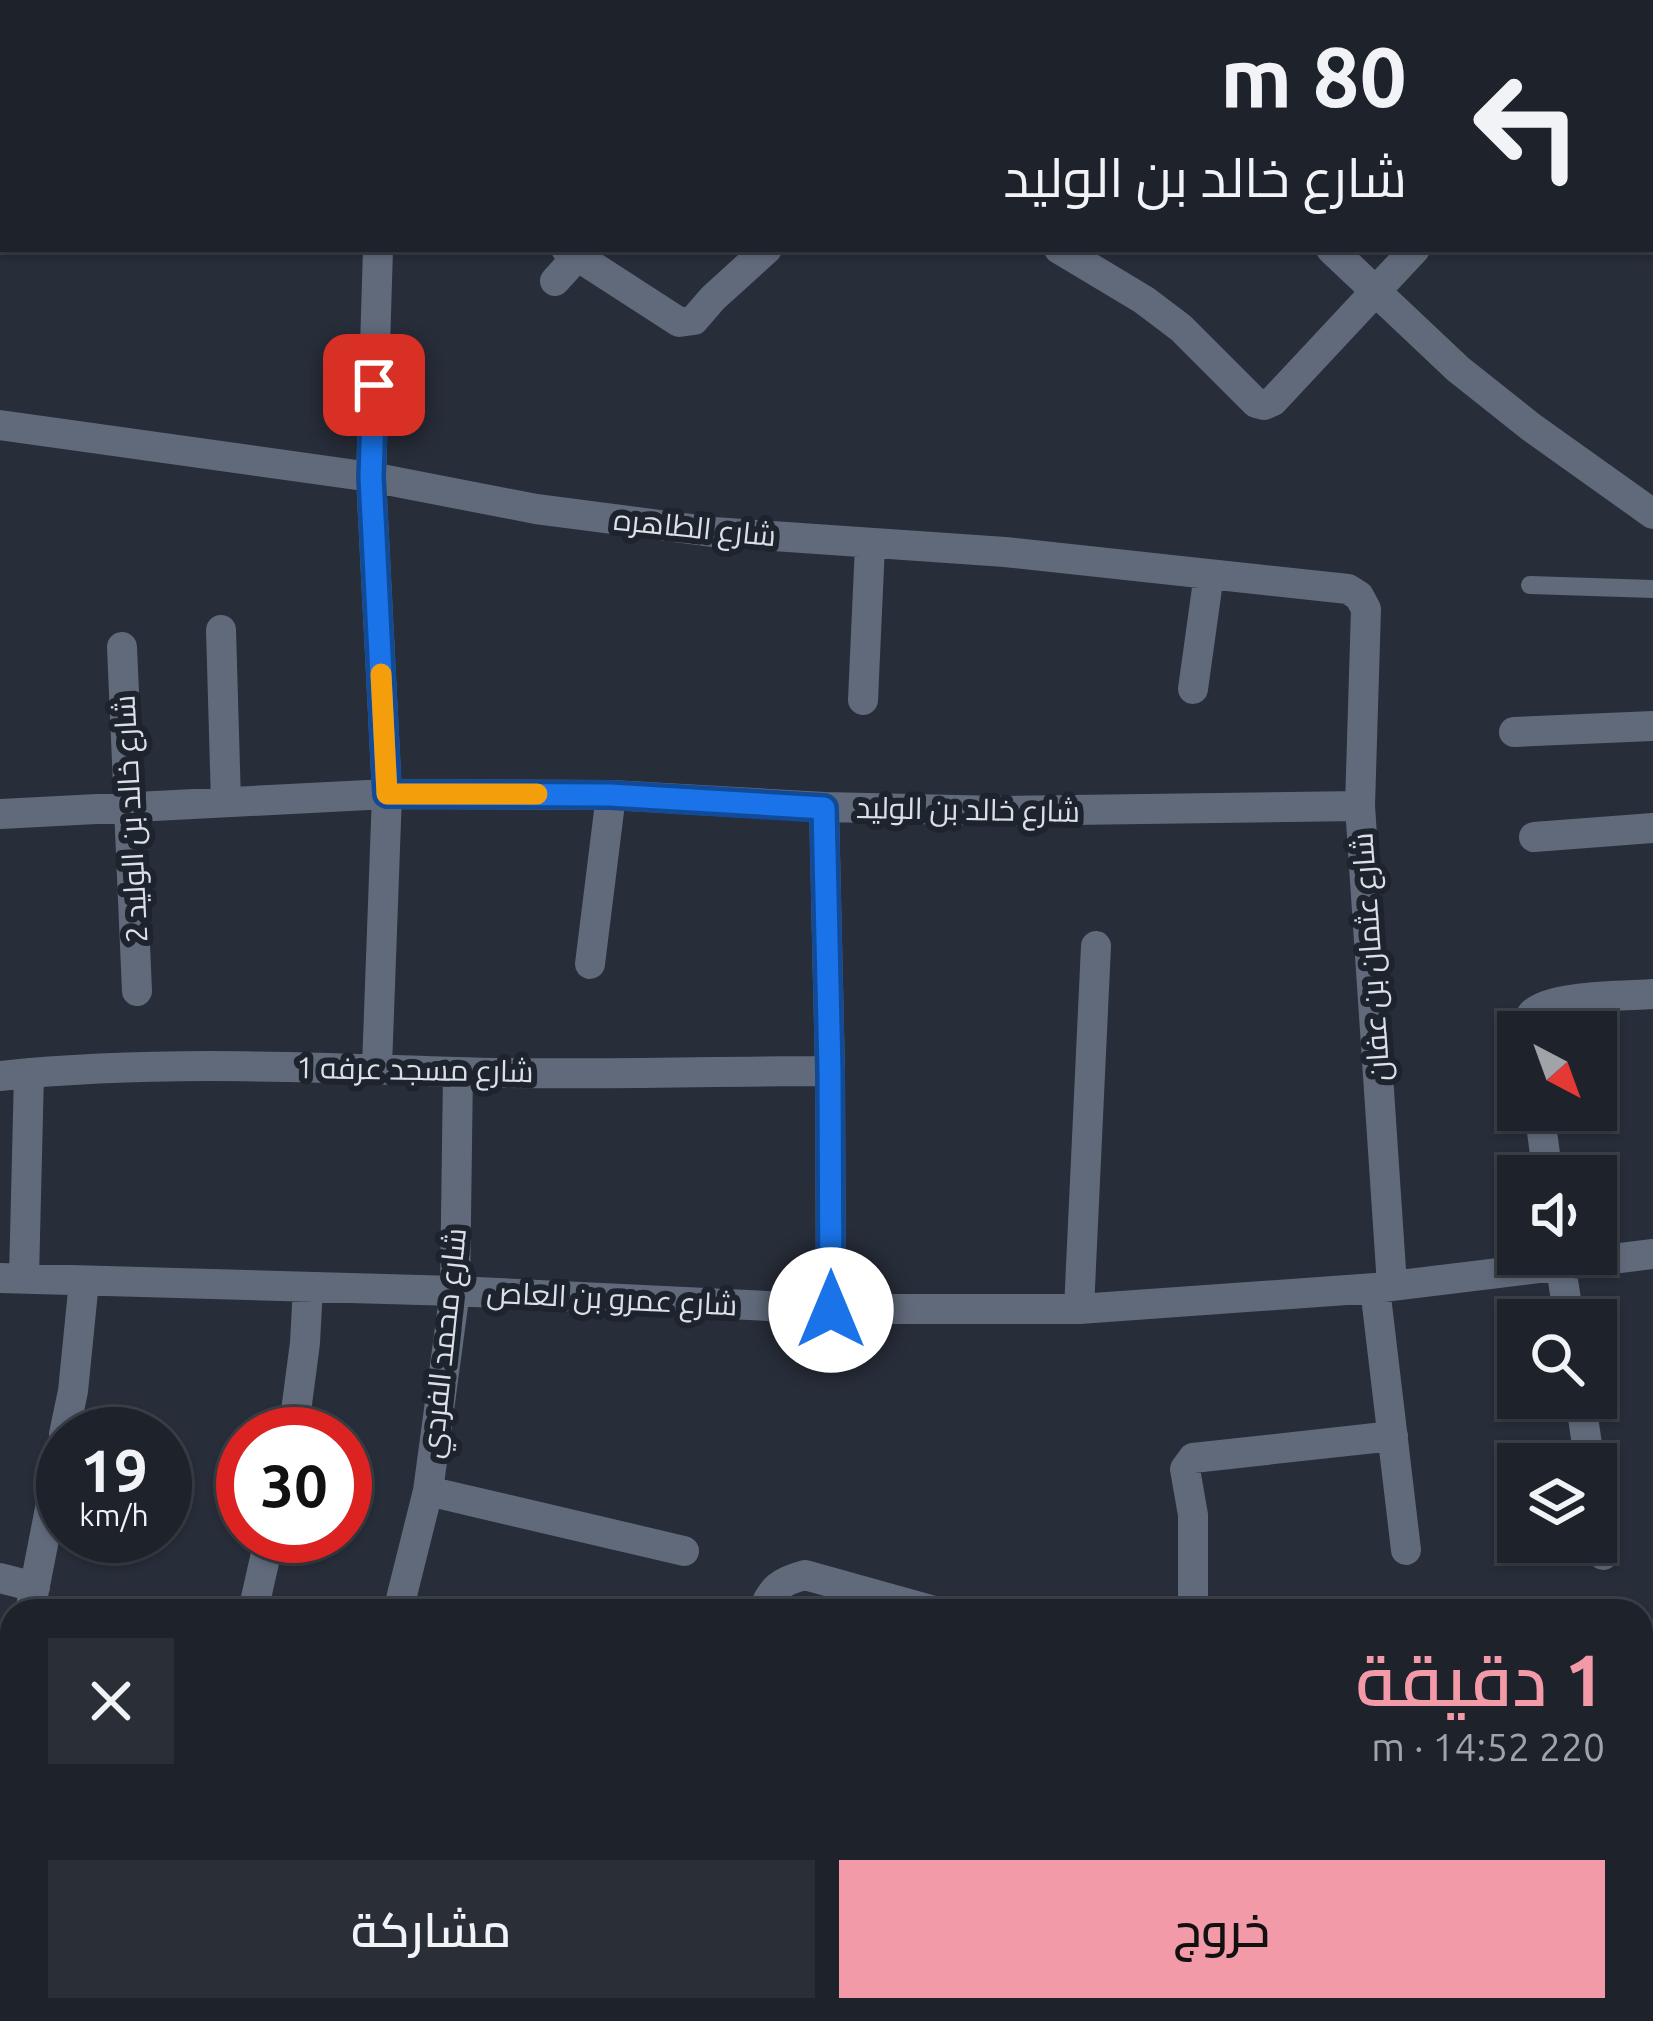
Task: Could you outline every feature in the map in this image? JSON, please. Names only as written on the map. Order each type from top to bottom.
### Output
[{"type":"street","points":[[377,1067],[387,794],[371,477],[378,252]]},
{"type":"street","points":[[571,259],[686,323],[764,252]]},
{"type":"street","points":[[1064,252],[1162,314],[1256,403],[1264,405],[1274,401],[1411,252]]},
{"type":"street","points":[[1333,252],[1458,369],[1531,428],[1653,514]]},
{"type":"street","name":"شارع الطاهره","points":[[0,425],[371,477],[536,509],[714,532],[1006,552],[1348,589],[1366,609],[1366,628]]},
{"type":"street","points":[[863,700],[870,544]]},
{"type":"street","points":[[1193,689],[1209,574]]},
{"type":"street","name":"شارع عثمان بن عفان","points":[[1366,628],[1360,806],[1383,1287],[1406,1550]]},
{"type":"street","points":[[221,630],[226,802]]},
{"type":"street","name":"شارع خالد بن الوليد 2","points":[[122,647],[137,991]]},
{"type":"street","points":[[1514,732],[1653,726]]},
{"type":"street","name":"شارع خالد بن الوليد","points":[[0,814],[387,794],[610,795],[824,808],[1001,811],[1360,806]]},
{"type":"street","points":[[590,964],[610,795]]},
{"type":"street","points":[[824,808],[831,1310]]},
{"type":"street","points":[[1534,837],[1653,828]]},
{"type":"street","points":[[1079,1309],[1096,946]]},
{"type":"street","points":[[1543,1011],[1551,1003],[1653,994]]},
{"type":"street","name":"شارع مسجد عرفه 1","points":[[15,1074],[146,1067],[830,1071]]},
{"type":"street","name":"شارع محمد الفردي","points":[[401,1599],[428,1491],[455,1291],[458,1072]]},
{"type":"street","points":[[12,1278],[15,1074]]},
{"type":"street","name":"شارع عمرو بن العاص","points":[[1617,1256],[1653,1254]]},
{"type":"street","name":"شارع عمرو بن العاص","points":[[12,1278],[455,1291],[831,1310],[1079,1309],[1383,1287],[1497,1270]]},
{"type":"street","points":[[70,1407],[84,1281]]},
{"type":"street","points":[[297,1407],[308,1287]]},
{"type":"street","points":[[1193,1599],[1188,1462],[1393,1436]]},
{"type":"street","points":[[428,1491],[684,1551]]},
{"type":"street","points":[[35,1599],[41,1563]]},
{"type":"street","points":[[256,1599],[264,1563]]},
{"type":"street","points":[[768,1599],[785,1580],[805,1575],[891,1599]]},
{"type":"street","points":[[0,1578],[27,1599]]},
{"type":"lane","points":[[1530,585],[1653,589]]},
{"type":"slow traffic","points":[[381,674],[387,794],[537,794]]},
{"type":"route","points":[[374,385],[371,477],[387,794],[610,795],[824,808],[831,1310]]}]
